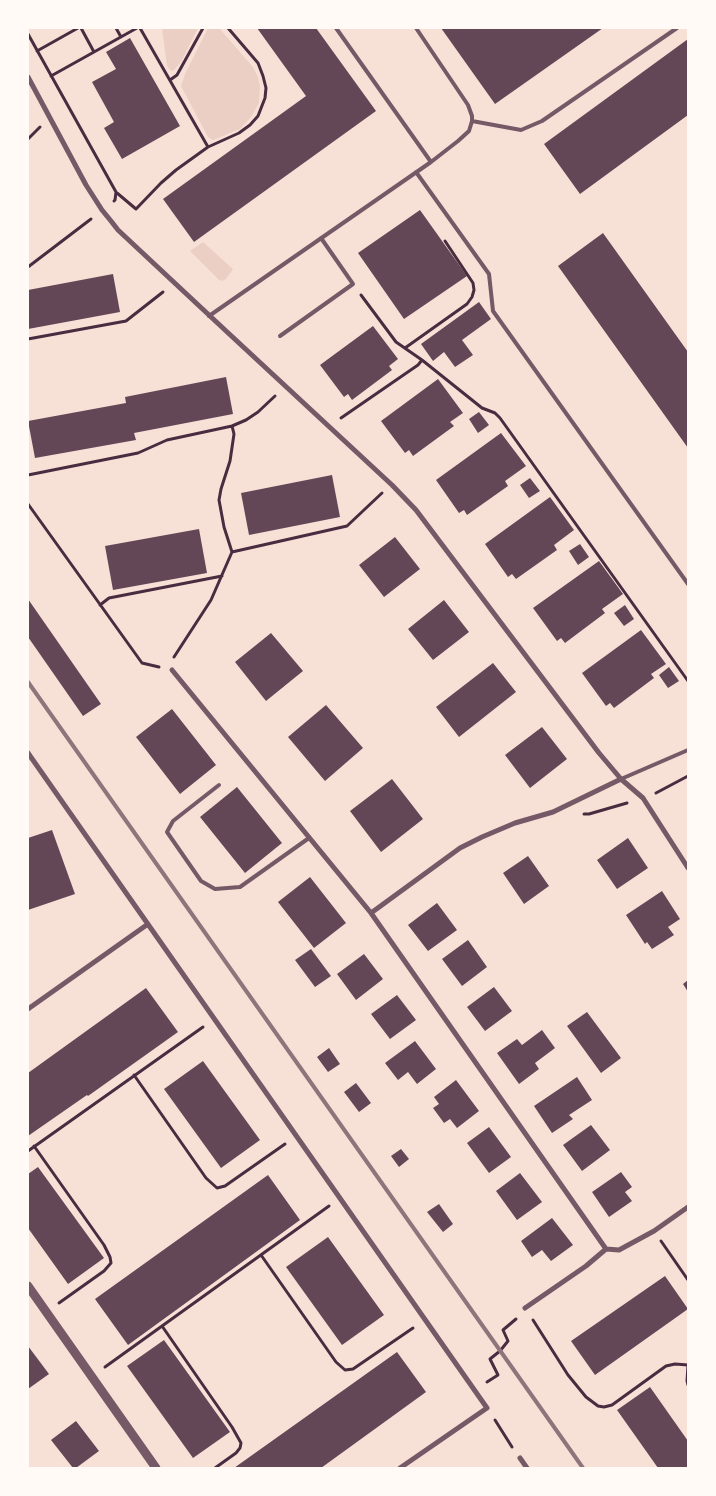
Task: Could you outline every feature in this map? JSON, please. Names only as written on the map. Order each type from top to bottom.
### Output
[{"type":"street","points":[[28,77],[86,185],[118,230],[284,386],[330,426],[416,510],[599,753],[621,779],[643,798],[688,868]]},
{"type":"street","points":[[172,670],[371,913],[606,1249]]},
{"type":"street","points":[[28,753],[487,1408],[400,1468]]},
{"type":"street","points":[[371,913],[460,848],[515,823],[553,812],[621,779]]},
{"type":"street","points":[[28,1010],[148,924]]},
{"type":"street","points":[[526,1308],[586,1266],[606,1249],[620,1250],[654,1231],[688,1207]]},
{"type":"street","points":[[28,1286],[156,1468]]},
{"type":"street","points":[[520,1458],[527,1468]]},
{"type":"lane","points":[[336,28],[431,162]]},
{"type":"lane","points":[[210,316],[431,162],[469,130],[472,116],[468,105],[416,28]]},
{"type":"lane","points":[[472,121],[521,130],[542,121],[677,28]]},
{"type":"lane","points":[[416,172],[490,274],[493,311],[688,584]]},
{"type":"lane","points":[[280,336],[352,284],[321,238]]},
{"type":"lane","points":[[621,779],[688,750]]},
{"type":"lane","points":[[219,785],[173,821],[168,832],[201,881],[214,889],[240,887],[309,838]]},
{"type":"path","points":[[37,51],[80,28],[94,52]]},
{"type":"path","points":[[116,28],[121,36]]},
{"type":"path","points":[[51,76],[121,36],[139,28],[208,147]]},
{"type":"path","points":[[170,80],[178,75],[204,28]]},
{"type":"path","points":[[116,192],[136,209],[176,170],[208,147],[250,125],[258,116],[265,98],[266,88],[263,76],[258,63],[228,28]]},
{"type":"path","points":[[405,348],[467,304],[472,297],[473,283],[442,236]]},
{"type":"path","points":[[28,339],[126,321],[175,283]]},
{"type":"path","points":[[352,284],[396,342],[422,360],[482,408],[500,418],[688,681]]},
{"type":"path","points":[[330,426],[418,365],[422,360]]},
{"type":"path","points":[[28,475],[138,453],[168,440],[232,426],[258,412],[284,386]]},
{"type":"path","points":[[28,504],[142,663],[172,670],[175,656],[211,600],[232,552],[220,511],[219,500],[230,461],[234,434],[232,426]]},
{"type":"path","points":[[232,552],[347,526],[392,485]]},
{"type":"path","points":[[100,605],[109,598],[222,576]]},
{"type":"path","points":[[28,1151],[214,1019]]},
{"type":"path","points":[[134,1075],[206,1178],[217,1188],[225,1186],[296,1136]]},
{"type":"path","points":[[34,1146],[104,1245],[111,1263],[104,1272],[46,1312]]},
{"type":"path","points":[[92,1377],[340,1198]]},
{"type":"path","points":[[654,1231],[688,1280]]},
{"type":"path","points":[[261,1255],[336,1362],[345,1370],[353,1369],[425,1320]]},
{"type":"path","points":[[520,1458],[487,1408],[487,1381],[498,1375],[490,1358],[500,1351],[508,1341],[503,1330],[513,1323],[526,1308],[568,1375],[586,1397],[598,1406],[612,1405],[666,1366],[675,1364],[688,1365],[688,1385]]},
{"type":"path","points":[[162,1326],[241,1443],[236,1453],[215,1468]]},
{"type":"shaded area","points":[[162,28],[198,28],[181,62],[171,71],[167,66]]},
{"type":"shaded area","points":[[208,28],[219,28],[253,67],[260,86],[259,103],[251,117],[240,129],[213,140],[208,137],[181,86]]},
{"type":"shaded area","points":[[203,242],[233,269],[226,279],[219,280],[190,251]]},
{"type":"building","points":[[257,28],[316,28],[376,111],[194,242],[163,199],[306,96]]},
{"type":"building","points":[[441,28],[603,28],[495,104]]},
{"type":"building","points":[[130,38],[180,126],[122,159],[104,128],[114,122],[92,82],[116,69],[106,52]]},
{"type":"building","points":[[688,39],[688,115],[580,194],[544,144]]},
{"type":"building","points":[[420,210],[467,276],[404,319],[358,253]]},
{"type":"building","points":[[603,233],[688,352],[688,448],[558,266]]},
{"type":"building","points":[[113,274],[120,312],[28,329],[28,290]]},
{"type":"building","points":[[479,302],[491,319],[462,340],[473,355],[455,367],[444,352],[433,361],[421,344]]},
{"type":"building","points":[[373,326],[398,359],[389,366],[392,370],[352,400],[348,394],[344,397],[320,365]]},
{"type":"building","points":[[226,377],[233,414],[134,433],[136,440],[35,458],[28,421],[126,403],[125,397]]},
{"type":"building","points":[[438,379],[463,413],[450,422],[454,426],[413,456],[409,450],[405,453],[381,421]]},
{"type":"building","points":[[479,412],[489,425],[478,433],[469,419]]},
{"type":"building","points":[[501,433],[526,466],[505,481],[508,486],[467,515],[464,510],[459,513],[436,480]]},
{"type":"building","points":[[332,475],[340,517],[249,535],[241,493]]},
{"type":"building","points":[[530,478],[540,491],[529,498],[520,485]]},
{"type":"building","points":[[550,497],[574,530],[554,545],[557,550],[516,579],[512,574],[508,577],[485,544]]},
{"type":"building","points":[[199,529],[207,573],[113,590],[105,546]]},
{"type":"building","points":[[395,537],[420,569],[384,597],[359,565]]},
{"type":"building","points":[[580,544],[589,557],[578,565],[569,551]]},
{"type":"building","points":[[599,561],[623,594],[602,609],[605,613],[565,643],[561,638],[557,641],[533,608]]},
{"type":"building","points":[[28,599],[101,704],[83,716],[28,637]]},
{"type":"building","points":[[444,600],[469,632],[433,660],[408,629]]},
{"type":"building","points":[[625,605],[634,619],[624,626],[614,613]]},
{"type":"building","points":[[641,630],[666,664],[651,674],[654,678],[614,708],[610,703],[606,706],[582,673]]},
{"type":"building","points":[[271,633],[303,671],[266,701],[235,662]]},
{"type":"building","points":[[493,663],[516,692],[459,737],[436,707]]},
{"type":"building","points":[[669,667],[679,681],[668,688],[659,675]]},
{"type":"building","points":[[326,705],[363,748],[325,781],[288,737]]},
{"type":"building","points":[[172,709],[216,765],[180,794],[136,737]]},
{"type":"building","points":[[542,727],[567,759],[530,788],[505,755]]},
{"type":"building","points":[[392,779],[423,819],[381,852],[350,811]]},
{"type":"building","points":[[237,787],[282,843],[245,873],[200,817]]},
{"type":"building","points":[[52,830],[75,894],[28,910],[28,838]]},
{"type":"building","points":[[628,838],[648,868],[617,889],[597,860]]},
{"type":"building","points":[[528,856],[549,886],[524,904],[503,873]]},
{"type":"building","points":[[310,877],[346,923],[314,948],[278,902]]},
{"type":"building","points":[[662,891],[680,919],[668,927],[674,935],[652,949],[647,942],[645,944],[626,915]]},
{"type":"building","points":[[437,903],[457,930],[428,951],[408,925]]},
{"type":"building","points":[[468,940],[487,967],[462,986],[442,959]]},
{"type":"building","points":[[311,949],[331,976],[315,987],[295,960]]},
{"type":"building","points":[[364,954],[383,979],[356,1000],[337,974]]},
{"type":"building","points":[[688,980],[688,992],[683,984]]},
{"type":"building","points":[[494,987],[512,1011],[485,1031],[467,1007]]},
{"type":"building","points":[[146,988],[178,1032],[28,1136],[28,1073]]},
{"type":"building","points":[[397,995],[416,1020],[390,1039],[371,1014]]},
{"type":"building","points":[[587,1012],[621,1058],[601,1073],[567,1026]]},
{"type":"building","points":[[542,1030],[555,1048],[535,1063],[539,1069],[519,1084],[497,1053],[517,1039],[522,1045]]},
{"type":"building","points":[[415,1041],[436,1069],[417,1084],[408,1072],[398,1080],[385,1063]]},
{"type":"building","points":[[329,1048],[340,1064],[328,1072],[317,1057]]},
{"type":"building","points":[[203,1061],[260,1140],[221,1168],[164,1089]]},
{"type":"building","points":[[577,1077],[592,1100],[569,1115],[573,1119],[552,1133],[534,1106]]},
{"type":"building","points":[[456,1080],[479,1111],[457,1128],[450,1119],[444,1123],[433,1108],[439,1104],[434,1097]]},
{"type":"building","points":[[356,1083],[371,1103],[359,1112],[344,1092]]},
{"type":"building","points":[[591,1125],[610,1150],[582,1171],[563,1145]]},
{"type":"building","points":[[489,1127],[511,1157],[489,1173],[467,1143]]},
{"type":"building","points":[[401,1149],[409,1159],[399,1167],[391,1156]]},
{"type":"building","points":[[38,1167],[104,1258],[68,1284],[28,1228],[28,1174]]},
{"type":"building","points":[[621,1172],[632,1187],[625,1192],[632,1201],[609,1217],[592,1192]]},
{"type":"building","points":[[520,1173],[542,1202],[517,1220],[496,1191]]},
{"type":"building","points":[[268,1175],[300,1220],[128,1345],[95,1299]]},
{"type":"building","points":[[439,1204],[453,1224],[443,1232],[427,1212]]},
{"type":"building","points":[[552,1218],[573,1245],[551,1261],[542,1250],[532,1257],[521,1241]]},
{"type":"building","points":[[328,1237],[384,1315],[342,1345],[286,1267]]},
{"type":"building","points":[[665,1276],[688,1309],[595,1375],[571,1341]]},
{"type":"building","points":[[164,1340],[230,1432],[193,1458],[127,1366]]},
{"type":"building","points":[[28,1346],[49,1374],[28,1389]]},
{"type":"building","points":[[397,1352],[426,1392],[321,1468],[234,1468]]},
{"type":"building","points":[[650,1387],[688,1441],[688,1468],[658,1468],[617,1410]]},
{"type":"building","points":[[76,1421],[99,1451],[76,1468],[73,1468],[51,1440]]},
{"type":"railway","points":[[28,682],[583,1468]]}]
